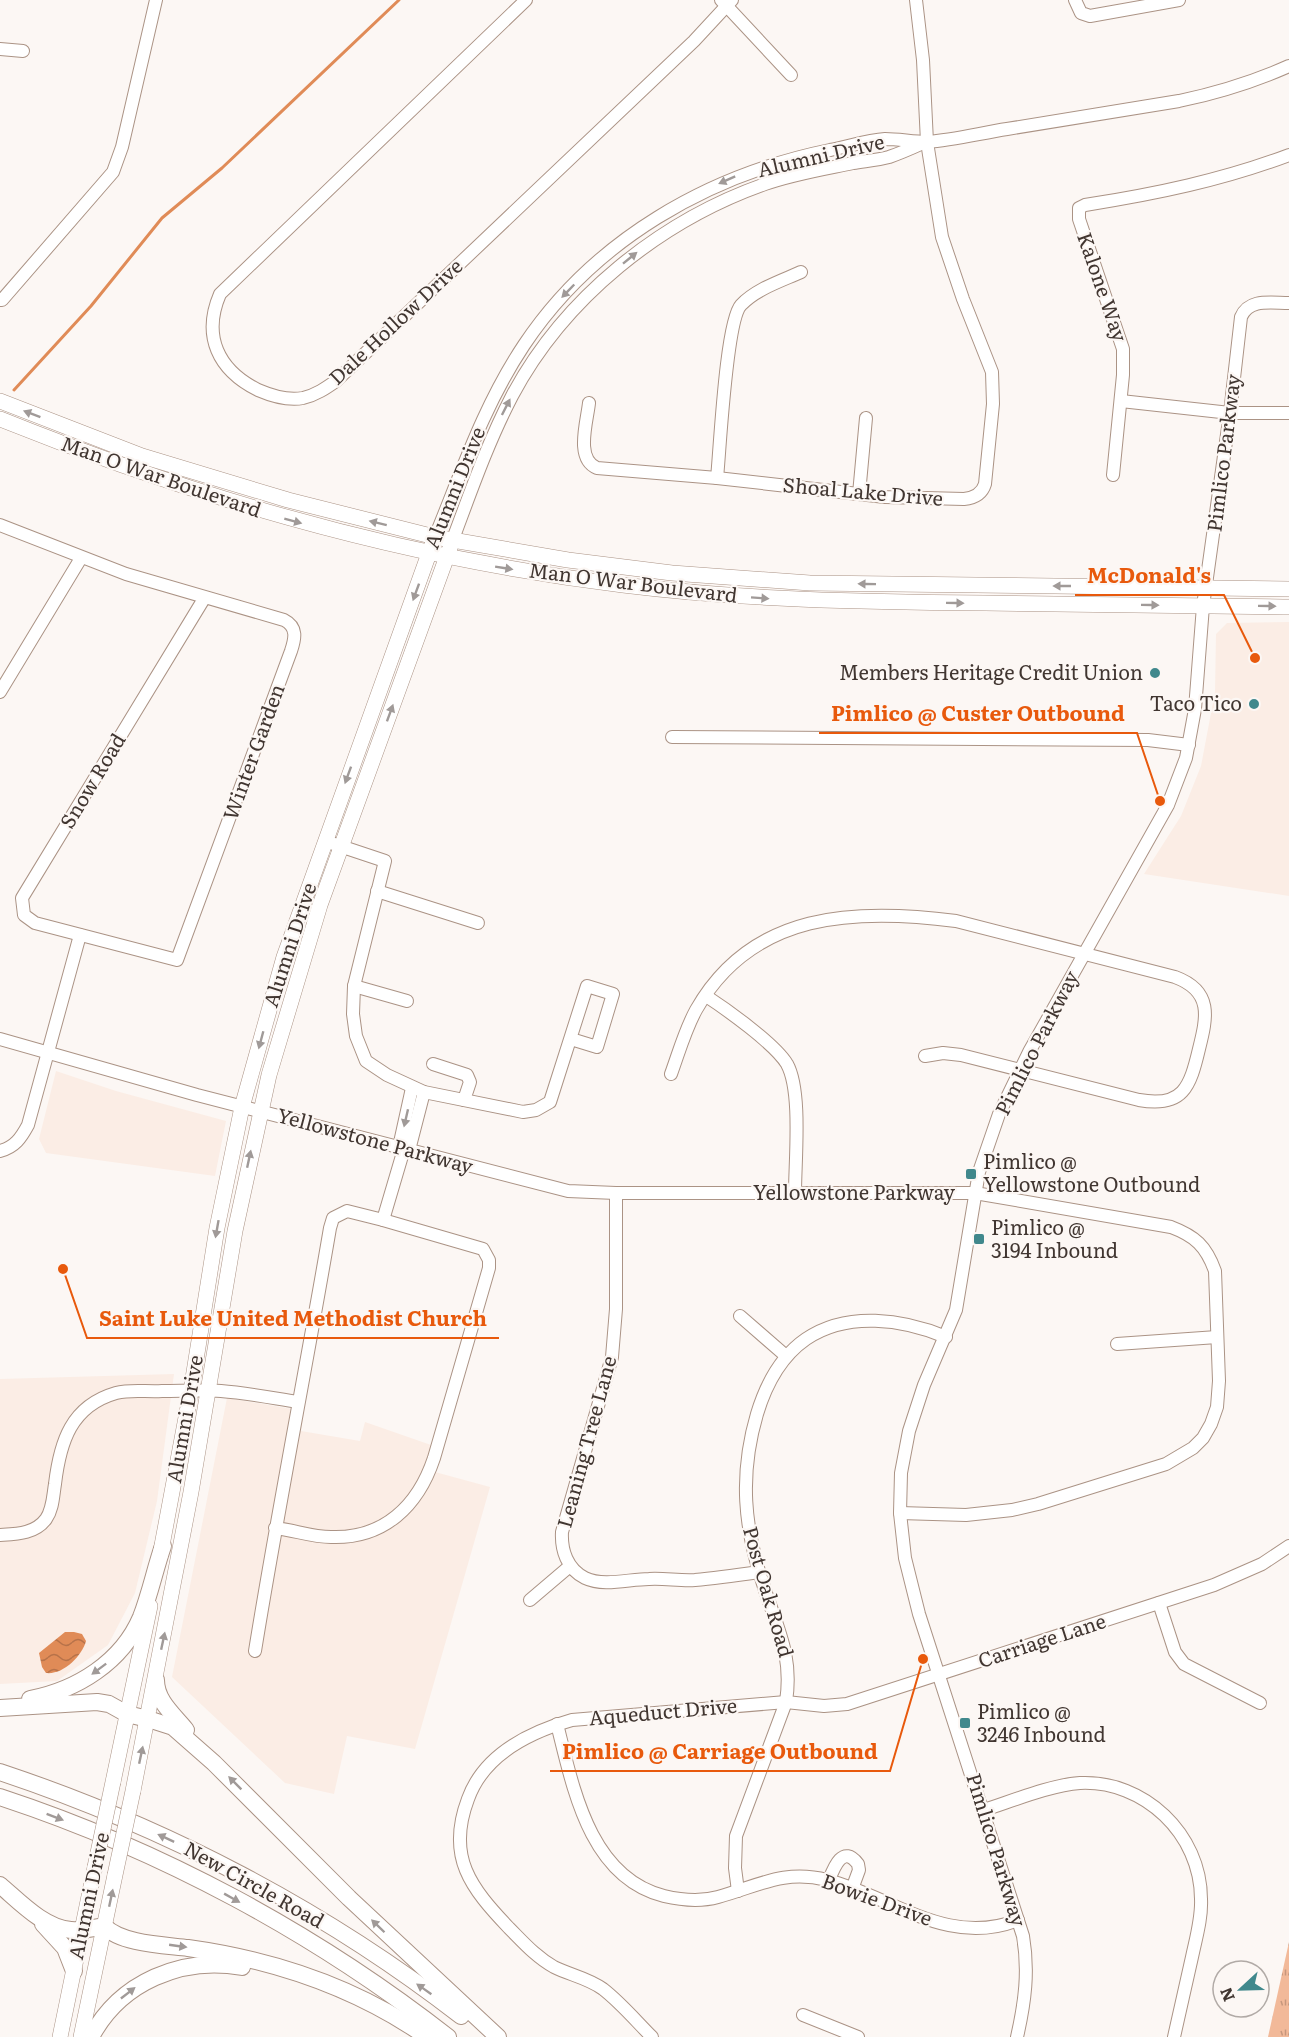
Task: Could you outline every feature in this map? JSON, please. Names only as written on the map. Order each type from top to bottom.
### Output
[{"type":"highway","points":[[0,1706],[39,1698],[64,1689],[91,1675],[119,1651],[132,1635],[141,1616],[163,1546]]},
{"type":"highway","points":[[156,1680],[157,1693],[164,1704],[214,1763]]},
{"type":"highway","points":[[0,1706],[97,1702],[109,1704],[127,1714],[173,1727],[214,1763],[349,1898],[498,2037]]},
{"type":"highway","name":"New Circle Road","points":[[0,1772],[66,1795],[137,1824],[258,1884],[370,1951],[448,2006],[487,2037]]},
{"type":"highway","name":"New Circle Road","points":[[0,1797],[87,1829],[223,1893],[318,1946],[393,1996],[448,2037]]},
{"type":"highway","points":[[0,1885],[53,1926],[72,1930],[104,1926],[112,1933],[129,1939],[211,1951],[272,1964],[347,1991],[389,2012],[427,2037]]},
{"type":"highway","points":[[23,1904],[65,1948],[74,1971]]},
{"type":"highway","points":[[91,2037],[96,2026],[115,2003],[138,1985],[168,1971],[196,1965],[225,1964],[260,1971],[314,1985],[389,2012]]},
{"type":"main road","name":"Man O War Boulevard","points":[[0,401],[115,446],[288,500],[435,537],[614,566],[772,581],[890,585],[1289,589]]},
{"type":"main road","name":"Man O War Boulevard","points":[[0,420],[87,454],[298,522],[447,558],[624,585],[775,599],[1289,607]]},
{"type":"main road","name":"Alumni Drive","points":[[60,2037],[163,1546],[217,1228],[242,1107],[285,957],[435,537]]},
{"type":"main road","name":"Alumni Drive","points":[[81,2037],[156,1680],[235,1231],[260,1111],[301,963],[341,846],[453,539]]},
{"type":"street","points":[[0,300],[113,172],[122,147],[156,0]]},
{"type":"street","name":"Dale Hollow Drive","points":[[526,0],[220,294],[213,317],[215,345],[226,367],[238,378],[265,393],[279,398],[292,399],[304,398],[320,392],[336,381],[687,48],[727,2]]},
{"type":"street","name":"Shoal Lake Drive","points":[[589,403],[584,451],[587,461],[591,466],[597,468],[717,478],[885,497],[964,500],[981,492],[985,484],[993,404],[992,372],[947,256],[937,213],[927,142],[923,60],[916,0]]},
{"type":"street","points":[[1076,0],[1081,13],[1090,16],[1179,0]]},
{"type":"street","points":[[727,2],[791,75]]},
{"type":"street","points":[[0,49],[23,51]]},
{"type":"street","name":"Alumni Drive","points":[[453,539],[489,444],[528,369],[566,320],[613,272],[655,239],[721,202],[783,178],[888,157],[927,142],[1179,101],[1219,92],[1289,66]]},
{"type":"street","name":"Alumni Drive","points":[[435,537],[474,435],[522,347],[566,293],[622,241],[676,205],[724,182],[763,167],[810,154],[884,139],[927,142]]},
{"type":"street","name":"Kalone Way","points":[[1113,475],[1121,401],[1123,349],[1078,219],[1079,208],[1086,204],[1190,186],[1289,155]]},
{"type":"street","points":[[717,478],[731,335],[736,311],[761,290],[801,272]]},
{"type":"street","name":"Pimlico Parkway","points":[[1017,2037],[1025,2003],[1027,1970],[1024,1944],[909,1576],[901,1534],[901,1473],[909,1431],[924,1385],[957,1310],[979,1172],[999,1114],[1020,1069],[1168,806],[1186,758],[1198,682],[1205,588],[1242,314],[1249,305],[1254,303],[1289,303]]},
{"type":"street","points":[[1121,401],[1230,413],[1289,414]]},
{"type":"street","points":[[859,494],[866,418]]},
{"type":"street","name":"Winter Garden","points":[[0,525],[81,558],[289,622],[294,628],[294,640],[287,662],[177,960],[80,935]]},
{"type":"street","points":[[0,692],[81,558]]},
{"type":"street","name":"Snow Road","points":[[80,935],[29,921],[22,911],[22,898],[204,597]]},
{"type":"street","points":[[672,737],[1148,740],[1189,745]]},
{"type":"street","points":[[325,841],[385,861],[354,986],[353,1014],[356,1036],[366,1061],[418,1090],[523,1113],[536,1110],[550,1102],[587,986],[613,994],[597,1047],[571,1039]]},
{"type":"street","points":[[377,891],[478,923]]},
{"type":"street","points":[[671,1074],[689,1024],[724,971],[769,938],[795,927],[827,919],[874,916],[956,921],[1175,977],[1186,981],[1199,993],[1203,1002],[1205,1024],[1192,1077],[1187,1087],[1172,1099],[1153,1103],[961,1055],[943,1053],[925,1056]]},
{"type":"street","points":[[0,1151],[18,1142],[28,1125],[80,935]]},
{"type":"street","points":[[354,986],[407,1001]]},
{"type":"street","points":[[706,996],[722,1006],[775,1049],[786,1063],[793,1078],[796,1095],[795,1193]]},
{"type":"street","name":"Yellowstone Parkway","points":[[0,1039],[242,1107],[568,1191],[975,1193],[1171,1227],[1195,1238],[1203,1246],[1215,1271],[1219,1381],[1217,1407],[1203,1438],[1182,1456],[1166,1464],[1038,1504],[1012,1510],[966,1515],[900,1514]]},
{"type":"street","points":[[433,1064],[467,1075],[470,1082],[464,1100]]},
{"type":"street","points":[[383,1220],[404,1149],[418,1090]]},
{"type":"street","name":"Leaning Tree Lane","points":[[570,1566],[562,1546],[562,1532],[608,1374],[615,1335],[616,1193]]},
{"type":"street","points":[[255,1651],[275,1528],[331,1222],[336,1215],[347,1211],[483,1249],[489,1260],[486,1279],[429,1473],[422,1487],[404,1510],[390,1521],[361,1534],[329,1537],[275,1528]]},
{"type":"street","points":[[740,1316],[786,1356]]},
{"type":"street","name":"Post Oak Road","points":[[738,1891],[735,1868],[736,1836],[786,1702],[789,1671],[787,1655],[759,1572],[747,1523],[745,1488],[748,1455],[761,1401],[770,1381],[786,1356],[817,1332],[848,1323],[887,1322],[908,1324],[946,1337]]},
{"type":"street","points":[[1117,1344],[1216,1337]]},
{"type":"street","points":[[0,1535],[26,1533],[45,1521],[52,1502],[62,1444],[74,1422],[90,1406],[117,1393],[134,1390],[208,1391],[298,1402]]},
{"type":"street","name":"Carriage Lane","points":[[786,1702],[824,1706],[847,1704],[1159,1604],[1235,1577],[1262,1564],[1289,1546]]},
{"type":"street","points":[[530,1600],[570,1566],[584,1578],[601,1582],[650,1579],[694,1580],[759,1572]]},
{"type":"street","points":[[1159,1604],[1175,1652],[1184,1664],[1260,1703]]},
{"type":"street","name":"Aqueduct Drive","points":[[652,2037],[603,1989],[553,1966],[529,1948],[483,1901],[475,1890],[461,1853],[463,1811],[475,1782],[486,1768],[510,1746],[542,1729],[588,1718],[786,1702]]},
{"type":"street","name":"Bowie Drive","points":[[557,1724],[583,1815],[599,1846],[626,1878],[642,1888],[675,1899],[694,1900],[715,1898],[785,1876],[809,1876],[829,1880],[915,1915],[946,1924],[989,1926],[1018,1920]]},
{"type":"street","points":[[984,1810],[1058,1787],[1079,1783],[1091,1784],[1120,1789],[1139,1796],[1168,1819],[1182,1835],[1190,1850],[1198,1875],[1202,1898],[1198,1929],[1174,2037]]},
{"type":"street","points":[[829,1880],[837,1861],[851,1857],[858,1864],[859,1870],[852,1889]]},
{"type":"street","points":[[803,2015],[858,2037]]},
{"type":"shaded area","points":[[1289,622],[1289,896],[1144,874],[1181,816],[1201,766],[1215,692],[1216,634],[1227,623]]},
{"type":"shaded area","points":[[56,1071],[116,1091],[226,1121],[215,1176],[46,1153],[39,1139]]},
{"type":"shaded area","points":[[174,1374],[157,1501],[135,1593],[108,1645],[57,1681],[0,1684],[0,1379]]},
{"type":"shaded area","points":[[227,1398],[304,1411],[301,1431],[360,1441],[365,1422],[431,1445],[424,1469],[490,1487],[415,1749],[347,1736],[334,1794],[285,1783],[172,1677]]},
{"type":"green space","points":[[1289,1942],[1289,2037],[1268,2037]]},
{"type":"water","points":[[65,1632],[82,1634],[86,1641],[84,1647],[65,1668],[46,1673],[39,1653]]},
{"type":"waterway","points":[[14,390],[91,306],[162,218],[222,168],[399,0]]},
{"type":"place","name":"McDonald's","points":[[1255,658]]},
{"type":"place","name":"Members Heritage Credit Union","points":[[1155,673]]},
{"type":"place","name":"Taco Tico","points":[[1254,704]]},
{"type":"place","name":"Pimlico @ Custer Outbound","points":[[1160,801]]},
{"type":"place","name":"Pimlico @ Yellowstone Outbound","points":[[971,1174]]},
{"type":"place","name":"Pimlico @ 3194 Inbound","points":[[979,1239]]},
{"type":"place","name":"Saint Luke United Methodist Church","points":[[63,1269]]},
{"type":"place","name":"Pimlico @ Carriage Outbound","points":[[923,1659]]},
{"type":"place","name":"Pimlico @ 3246 Inbound","points":[[965,1723]]}]
